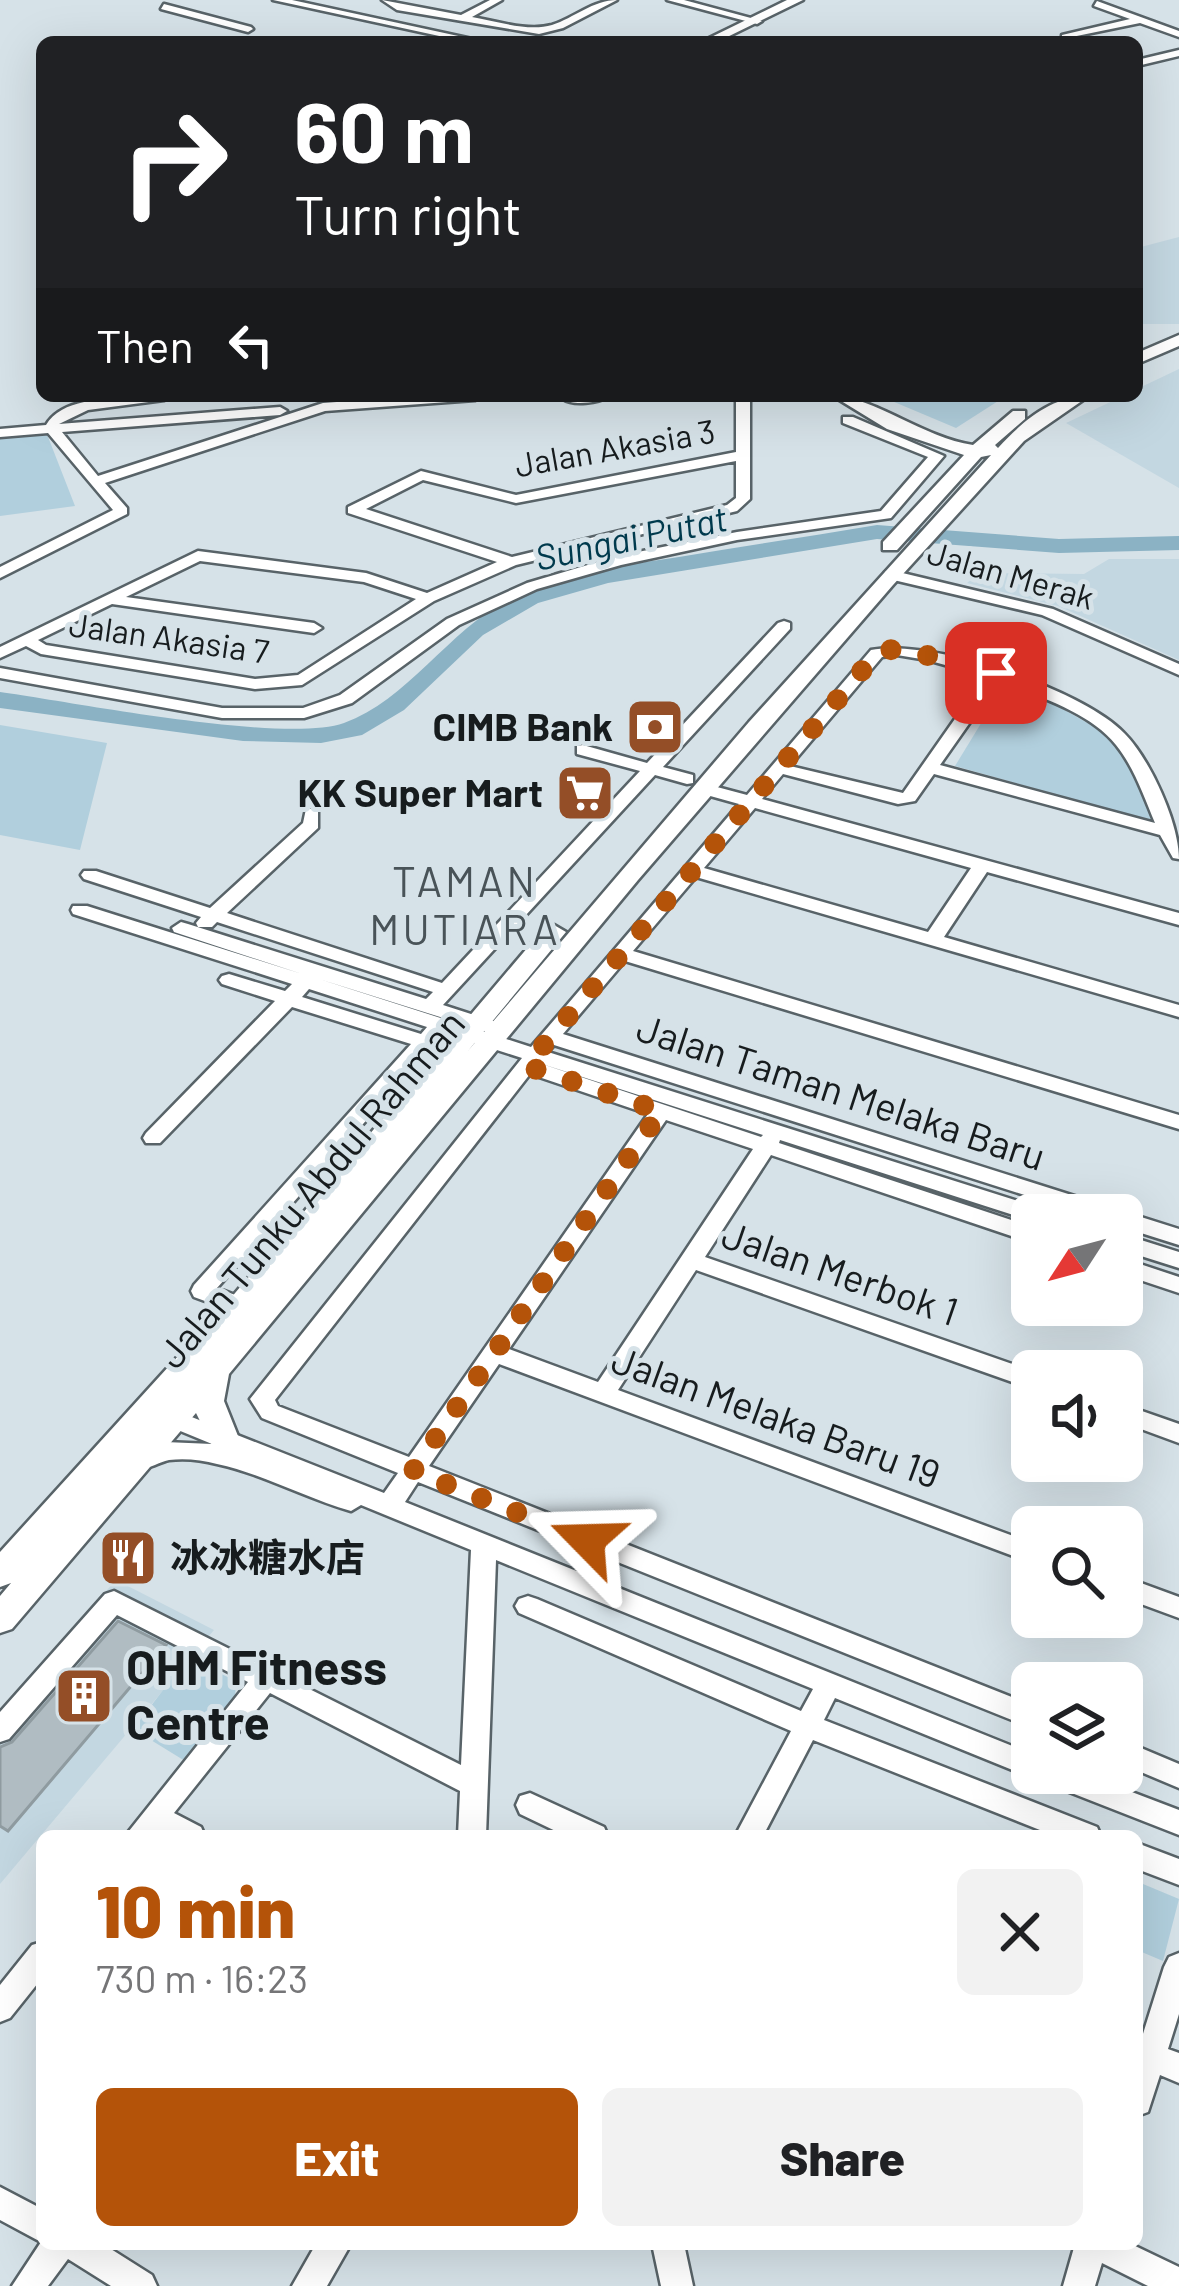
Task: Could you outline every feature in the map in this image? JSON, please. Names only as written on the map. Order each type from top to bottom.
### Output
[{"type":"main road","points":[[721,36],[741,22],[741,15],[790,4]]},
{"type":"main road","points":[[1143,355],[1179,340]]},
{"type":"main road","points":[[1143,366],[1179,351]]},
{"type":"main road","points":[[852,402],[979,466],[944,514]]},
{"type":"main road","points":[[970,458],[997,447],[1051,404]]},
{"type":"main road","name":"Jalan Tunku Abdul Rahman","points":[[0,1574],[161,1414],[218,1365],[694,784],[925,519],[970,458],[1015,418],[1051,404]]},
{"type":"main road","name":"Jalan Tunku Abdul Rahman","points":[[925,519],[944,514],[1051,404]]},
{"type":"main road","points":[[909,430],[969,439],[1015,418]]},
{"type":"main road","name":"Jalan Tunku Abdul Rahman","points":[[694,784],[890,574],[902,540]]},
{"type":"main road","name":"Jalan Tunku Abdul Rahman","points":[[0,1619],[131,1467],[161,1414],[240,1306],[486,1037]]},
{"type":"main road","points":[[218,1365],[207,1397],[208,1411],[225,1441]]},
{"type":"street","points":[[280,4],[303,0]]},
{"type":"street","points":[[463,17],[497,0]]},
{"type":"street","points":[[386,2],[545,30],[612,0]]},
{"type":"street","points":[[672,0],[741,15]]},
{"type":"street","points":[[687,0],[706,7]]},
{"type":"street","points":[[280,4],[449,36]]},
{"type":"street","points":[[1097,4],[1179,34]]},
{"type":"street","points":[[164,7],[250,31]]},
{"type":"street","points":[[1074,36],[1141,20]]},
{"type":"street","points":[[1143,62],[1179,53]]},
{"type":"street","points":[[52,429],[57,415],[123,402]]},
{"type":"street","points":[[0,433],[392,402]]},
{"type":"street","points":[[0,653],[30,642],[37,634],[184,559],[213,555],[367,578],[428,598],[512,562],[716,514],[742,500],[743,402]]},
{"type":"street","points":[[94,482],[323,407]]},
{"type":"street","points":[[0,673],[222,713],[304,713],[346,699],[453,622],[532,586],[618,561],[737,536],[879,519],[937,456],[848,422],[867,411]]},
{"type":"street","points":[[0,573],[122,511],[52,429]]},
{"type":"street","name":"Jalan Akasia 3","points":[[512,562],[353,510],[418,476],[517,499],[744,455]]},
{"type":"street","points":[[899,502],[925,519]]},
{"type":"street","name":"Jalan Merak","points":[[890,574],[1047,613],[1179,670]]},
{"type":"street","name":"Jalan Akasia 7","points":[[30,642],[41,650],[255,684],[302,680],[428,598]]},
{"type":"street","points":[[106,599],[314,628]]},
{"type":"street","points":[[446,990],[784,626]]},
{"type":"street","name":"Jalan Taman Melaka Baru","points":[[486,1037],[621,954],[877,653],[898,648],[996,673]]},
{"type":"street","points":[[779,768],[898,799],[909,797],[996,673],[1117,735],[1179,854]]},
{"type":"street","points":[[583,750],[750,802],[1179,919]]},
{"type":"street","points":[[932,768],[1166,831]]},
{"type":"street","points":[[189,938],[312,824],[312,813]]},
{"type":"street","points":[[933,940],[982,865]]},
{"type":"street","points":[[692,870],[1179,1011]]},
{"type":"street","points":[[90,875],[446,990],[486,1037]]},
{"type":"street","points":[[82,903],[189,938],[303,984],[486,1037],[771,1138],[1011,1213]]},
{"type":"street","points":[[621,954],[1179,1123]]},
{"type":"street","points":[[229,980],[303,984],[486,1037],[661,1111],[771,1138],[894,1157],[1011,1209]]},
{"type":"street","points":[[153,1138],[303,984]]},
{"type":"street","points":[[240,1306],[202,1291],[236,1248],[486,1037]]},
{"type":"street","points":[[486,1037],[262,1400],[270,1412],[1011,1709]]},
{"type":"street","name":"Jalan Taman Melaka Baru","points":[[486,1037],[894,1157]]},
{"type":"street","points":[[387,1508],[661,1111]]},
{"type":"street","points":[[603,1394],[771,1138]]},
{"type":"street","points":[[1143,1226],[1179,1237]]},
{"type":"street","points":[[1143,1249],[1179,1260]]},
{"type":"street","name":"Jalan Merbok 1","points":[[691,1259],[1011,1373]]},
{"type":"street","points":[[1143,1273],[1179,1285]]},
{"type":"street","name":"Jalan Melaka Baru 19","points":[[494,1354],[1011,1545]]},
{"type":"street","points":[[161,1414],[1011,1758]]},
{"type":"street","points":[[1143,1420],[1179,1433]]},
{"type":"street","points":[[131,1467],[167,1449],[200,1450],[320,1495],[387,1508]]},
{"type":"street","points":[[472,1830],[484,1548]]},
{"type":"street","points":[[1143,1594],[1179,1608]]},
{"type":"street","points":[[0,1731],[114,1601],[476,1785]]},
{"type":"street","points":[[528,1606],[806,1725],[1072,1830]]},
{"type":"street","points":[[147,1826],[265,1680]]},
{"type":"street","points":[[752,1830],[828,1685]]},
{"type":"street","points":[[1143,1761],[1179,1776]]},
{"type":"street","points":[[1105,1794],[1179,1823]]},
{"type":"street","points":[[530,1804],[582,1830]]},
{"type":"street","points":[[1143,1858],[1179,1873]]},
{"type":"street","points":[[1143,2093],[1165,2062],[1179,1967]]},
{"type":"street","points":[[0,2008],[36,1970]]},
{"type":"street","points":[[0,2203],[36,2223]]},
{"type":"street","points":[[28,2286],[55,2250]]},
{"type":"street","points":[[83,2250],[141,2286]]},
{"type":"street","points":[[308,2286],[330,2250]]},
{"type":"street","points":[[669,2250],[677,2286]]},
{"type":"street","points":[[1079,2286],[1092,2250]]},
{"type":"street","points":[[1107,2250],[1179,2284]]},
{"type":"shaded area","points":[[1179,237],[1179,324],[1143,324],[1143,246]]},
{"type":"shaded area","points":[[1179,369],[1179,488],[1066,423],[1110,402],[1143,402],[1143,386]]},
{"type":"shaded area","points":[[894,402],[997,402],[956,428]]},
{"type":"shaded area","points":[[43,424],[75,506],[0,516],[0,432]]},
{"type":"shaded area","points":[[1109,559],[1179,559],[1179,660],[1058,606],[967,583],[979,573],[1084,574]]},
{"type":"shaded area","points":[[1005,684],[1029,690],[1116,739],[1156,823],[955,766]]},
{"type":"shaded area","points":[[0,725],[107,743],[80,850],[0,835]]},
{"type":"shaded area","points":[[116,1580],[214,1630],[45,1830],[36,1830],[36,1841],[0,1884],[0,1710]]},
{"type":"shaded area","points":[[188,1658],[236,1681],[235,1698],[185,1761],[133,1729]]},
{"type":"shaded area","points":[[1143,1884],[1179,1899],[1163,1961],[1143,1953]]},
{"type":"building","name":"OHM Fitness Centre","points":[[118,1621],[166,1645],[8,1831],[0,1826],[0,1747],[12,1742]]},
{"type":"waterway","name":"Sungai Putat","points":[[0,700],[243,733],[321,735],[353,729],[395,704],[474,630],[529,598],[605,576],[877,532],[1059,546],[1179,543]]},
{"type":"place","name":"CIMB Bank","points":[[655,727]]},
{"type":"place","name":"KK Super Mart","points":[[585,793]]},
{"type":"place","name":"冰冰糖水店","points":[[128,1558]]},
{"type":"place","name":"OHM Fitness Centre","points":[[84,1696]]},
{"type":"district","name":"TAMAN MUTIARA","points":[[465,906]]},
{"type":"route","points":[[587,1540],[413,1471],[661,1111],[526,1066],[877,653],[898,648],[996,673]]}]
